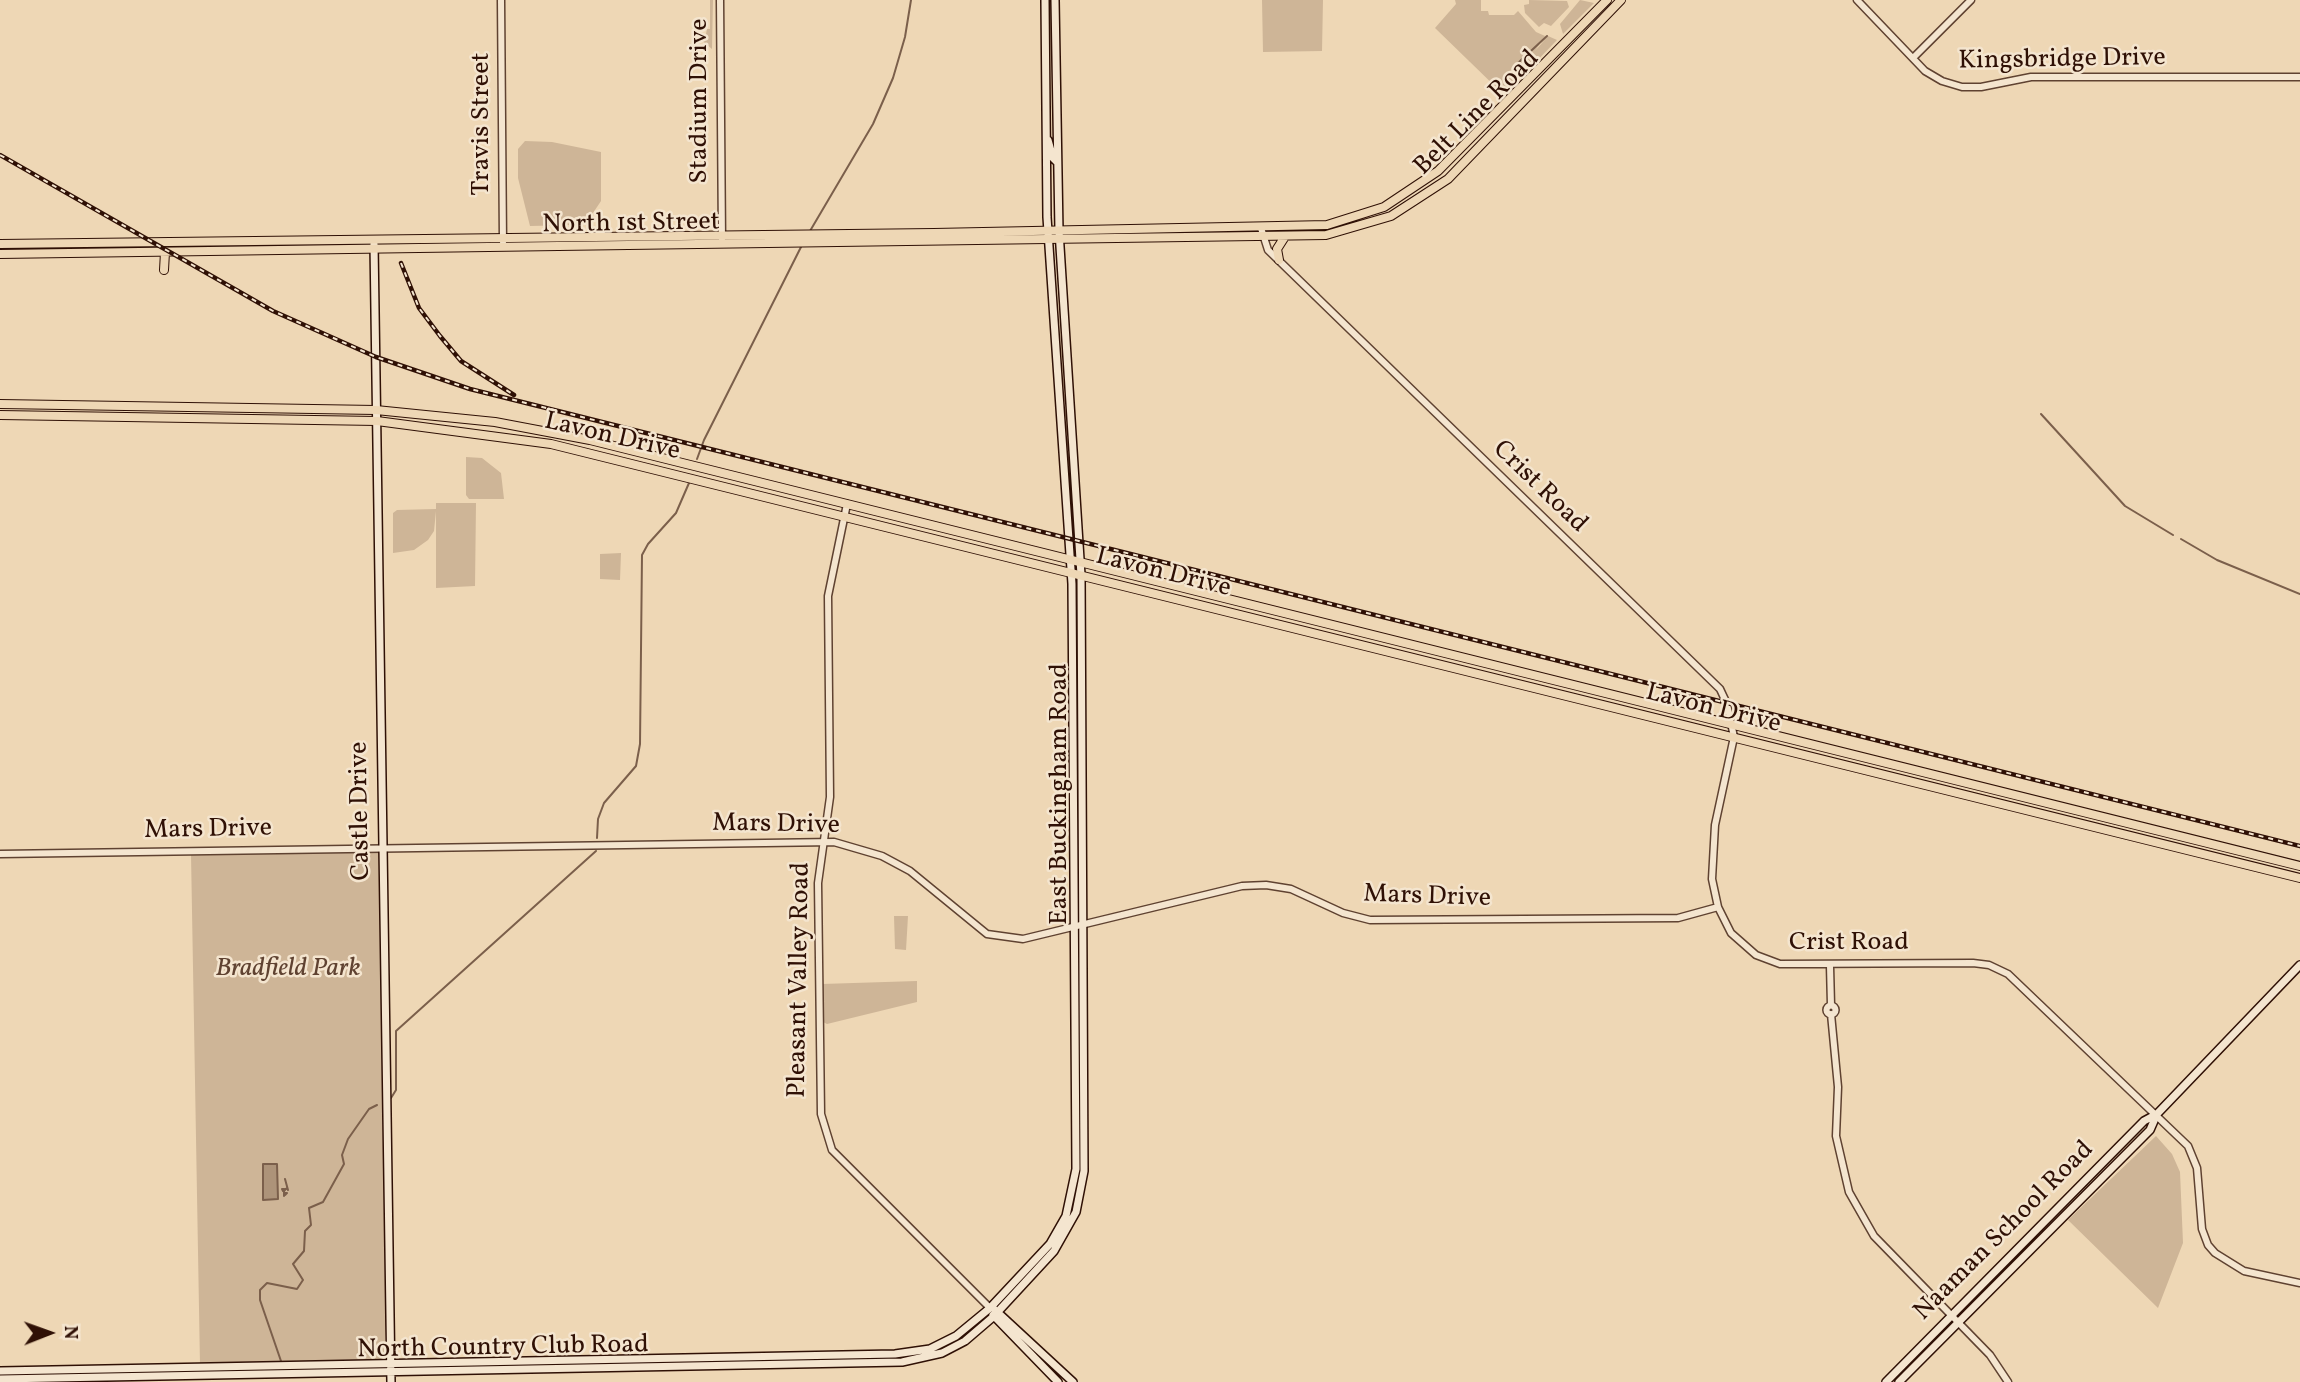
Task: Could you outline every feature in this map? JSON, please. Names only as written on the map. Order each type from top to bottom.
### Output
[{"type":"main road","name":"East Buckingham Road","points":[[996,1314],[1064,1239],[1076,1212],[1081,1190],[1079,926],[1071,572],[1048,231],[1045,0]]},
{"type":"main road","name":"East Buckingham Road","points":[[990,1308],[1050,1244],[1066,1216],[1076,1169],[1081,575],[1059,241],[1055,0]]},
{"type":"main road","name":"Belt Line Road","points":[[1261,228],[1299,227],[1347,220],[1406,196],[1438,172],[1607,0]]},
{"type":"main road","name":"Belt Line Road","points":[[1262,239],[1350,231],[1413,204],[1448,178],[1622,0]]},
{"type":"main road","points":[[1045,133],[1053,158],[1058,162]]},
{"type":"main road","name":"North 1st Street","points":[[503,243],[570,236],[797,244],[816,239],[965,237],[1048,231],[1261,228]]},
{"type":"main road","points":[[1172,229],[1174,240]]},
{"type":"main road","name":"North 1st Street","points":[[0,254],[165,252],[219,246],[373,240],[571,247],[800,234],[816,239]]},
{"type":"main road","points":[[761,244],[765,240],[800,234]]},
{"type":"main road","points":[[570,236],[571,247]]},
{"type":"main road","name":"North 1st Street","points":[[965,237],[1049,241],[1262,239]]},
{"type":"main road","points":[[1279,260],[1277,249],[1284,238]]},
{"type":"main road","name":"Castle Drive","points":[[373,240],[391,1382]]},
{"type":"main road","name":"North 1st Street","points":[[0,244],[374,251],[486,243]]},
{"type":"main road","points":[[164,270],[165,252]]},
{"type":"main road","points":[[1054,314],[1063,313]]},
{"type":"main road","points":[[1058,380],[1069,380]]},
{"type":"main road","name":"Lavon Drive","points":[[0,404],[376,410],[495,422],[555,433],[2300,866]]},
{"type":"main road","name":"Lavon Drive","points":[[0,415],[377,421],[513,438],[601,456],[845,516],[2300,878]]},
{"type":"main road","points":[[513,438],[523,432],[555,433]]},
{"type":"main road","points":[[601,456],[603,443]]},
{"type":"main road","points":[[1427,661],[1430,649]]},
{"type":"main road","points":[[1985,800],[1988,788]]},
{"type":"main road","points":[[2106,830],[2109,818]]},
{"type":"main road","points":[[2211,856],[2214,844]]},
{"type":"main road","name":"Naaman School Road","points":[[1886,1382],[2144,1121],[2157,1114],[2300,965]]},
{"type":"main road","name":"Naaman School Road","points":[[1899,1382],[2150,1130],[2157,1114]]},
{"type":"main road","name":"Pleasant Valley Road","points":[[990,1308],[1058,1382]]},
{"type":"main road","name":"North Country Club Road","points":[[0,1379],[895,1354],[939,1345],[957,1336],[990,1308]]},
{"type":"main road","name":"Pleasant Valley Road","points":[[996,1314],[1073,1382]]},
{"type":"main road","name":"North Country Club Road","points":[[511,1366],[902,1362],[950,1349],[972,1336],[996,1314]]},
{"type":"main road","name":"North Country Club Road","points":[[0,1371],[243,1371]]},
{"type":"street","name":"Travis Street","points":[[501,0],[503,243]]},
{"type":"street","name":"Stadium Drive","points":[[720,0],[722,240]]},
{"type":"street","name":"Kingsbridge Drive","points":[[1857,0],[1925,71],[1942,81],[1971,87],[2031,77],[2300,77]]},
{"type":"street","points":[[1913,58],[1971,0]]},
{"type":"street","points":[[1261,228],[1262,239]]},
{"type":"street","name":"Crist Road","points":[[1262,239],[1279,260],[1562,539],[1715,682],[1727,704],[1734,737],[1714,836],[1712,879],[1717,907],[1731,933],[1756,955],[1780,964],[1989,965],[2016,981],[2180,1136],[2194,1157],[2199,1214],[2208,1245],[2226,1261],[2244,1271],[2300,1283]]},
{"type":"street","name":"Pleasant Valley Road","points":[[847,504],[828,597],[830,797],[818,883],[820,1095],[826,1137],[832,1150],[847,1167],[990,1308]]},
{"type":"street","name":"Mars Drive","points":[[0,855],[825,841],[864,850],[900,866],[925,881],[971,924],[987,933],[1023,939],[1242,886],[1266,885],[1290,889],[1343,913],[1370,920],[1678,918],[1717,907]]},
{"type":"street","points":[[1830,966],[1831,1005],[1835,1010],[1831,1014],[1838,1087],[1836,1136],[1849,1192],[1874,1236],[1990,1355],[2008,1382]]},
{"type":"green space","points":[[710,0],[713,0],[712,49],[700,39],[700,34],[706,34],[707,29],[710,29]]},
{"type":"green space","points":[[1262,0],[1323,0],[1322,51],[1263,52]]},
{"type":"green space","points":[[1455,0],[1481,0],[1481,11],[1488,11],[1489,15],[1514,15],[1518,11],[1536,32],[1545,36],[1535,51],[1548,36],[1557,40],[1504,95],[1435,28],[1456,4]]},
{"type":"green space","points":[[1529,0],[1567,1],[1569,7],[1551,26],[1544,23],[1539,27],[1525,13],[1524,5],[1529,4]]},
{"type":"green space","points":[[1580,0],[1594,3],[1563,34],[1560,24]]},
{"type":"green space","points":[[525,141],[552,142],[601,152],[601,201],[591,216],[573,225],[530,226],[518,178],[518,149]]},
{"type":"green space","points":[[466,457],[482,458],[501,473],[504,499],[469,499],[466,495]]},
{"type":"green space","points":[[436,503],[476,503],[475,586],[436,588],[436,511],[434,531],[428,540],[414,550],[393,553],[393,513],[397,510],[436,509]]},
{"type":"green space","points":[[621,553],[620,580],[600,579],[600,554]]},
{"type":"green space","name":"Bradfield Park","points":[[381,850],[387,1305],[384,1357],[380,1361],[200,1365],[191,854]]},
{"type":"green space","points":[[894,916],[908,916],[906,950],[895,949]]},
{"type":"green space","points":[[917,981],[917,1002],[827,1024],[823,1022],[822,984]]},
{"type":"green space","points":[[2156,1136],[2172,1154],[2180,1172],[2183,1243],[2158,1308],[2068,1220]]},
{"type":"shaded area","points":[[263,1164],[277,1164],[278,1199],[263,1200]]},
{"type":"waterway","points":[[810,231],[873,124],[893,78],[905,37],[911,0]]},
{"type":"waterway","points":[[1518,63],[1547,36]]},
{"type":"waterway","points":[[697,459],[802,245]]},
{"type":"waterway","points":[[2041,414],[2125,506],[2173,535]]},
{"type":"waterway","points":[[597,838],[598,819],[604,803],[636,766],[640,744],[642,555],[648,544],[676,513],[689,483]]},
{"type":"waterway","points":[[2181,539],[2217,560],[2300,594]]},
{"type":"waterway","points":[[391,1098],[396,1090],[396,1031],[596,851]]},
{"type":"waterway","points":[[282,1364],[260,1300],[260,1290],[267,1283],[297,1289],[303,1280],[293,1264],[304,1251],[305,1231],[311,1225],[309,1208],[323,1202],[344,1164],[342,1155],[348,1139],[369,1109],[377,1105]]},
{"type":"waterway","points":[[284,1196],[284,1193],[287,1193],[285,1195],[284,1194],[284,1189],[282,1189],[283,1191],[284,1191],[285,1190],[285,1189],[287,1188],[288,1190],[285,1179]]},
{"type":"railway","points":[[0,155],[273,311],[376,357],[470,389],[2300,846]]},
{"type":"railway","points":[[401,263],[419,308],[461,361],[514,395]]}]
